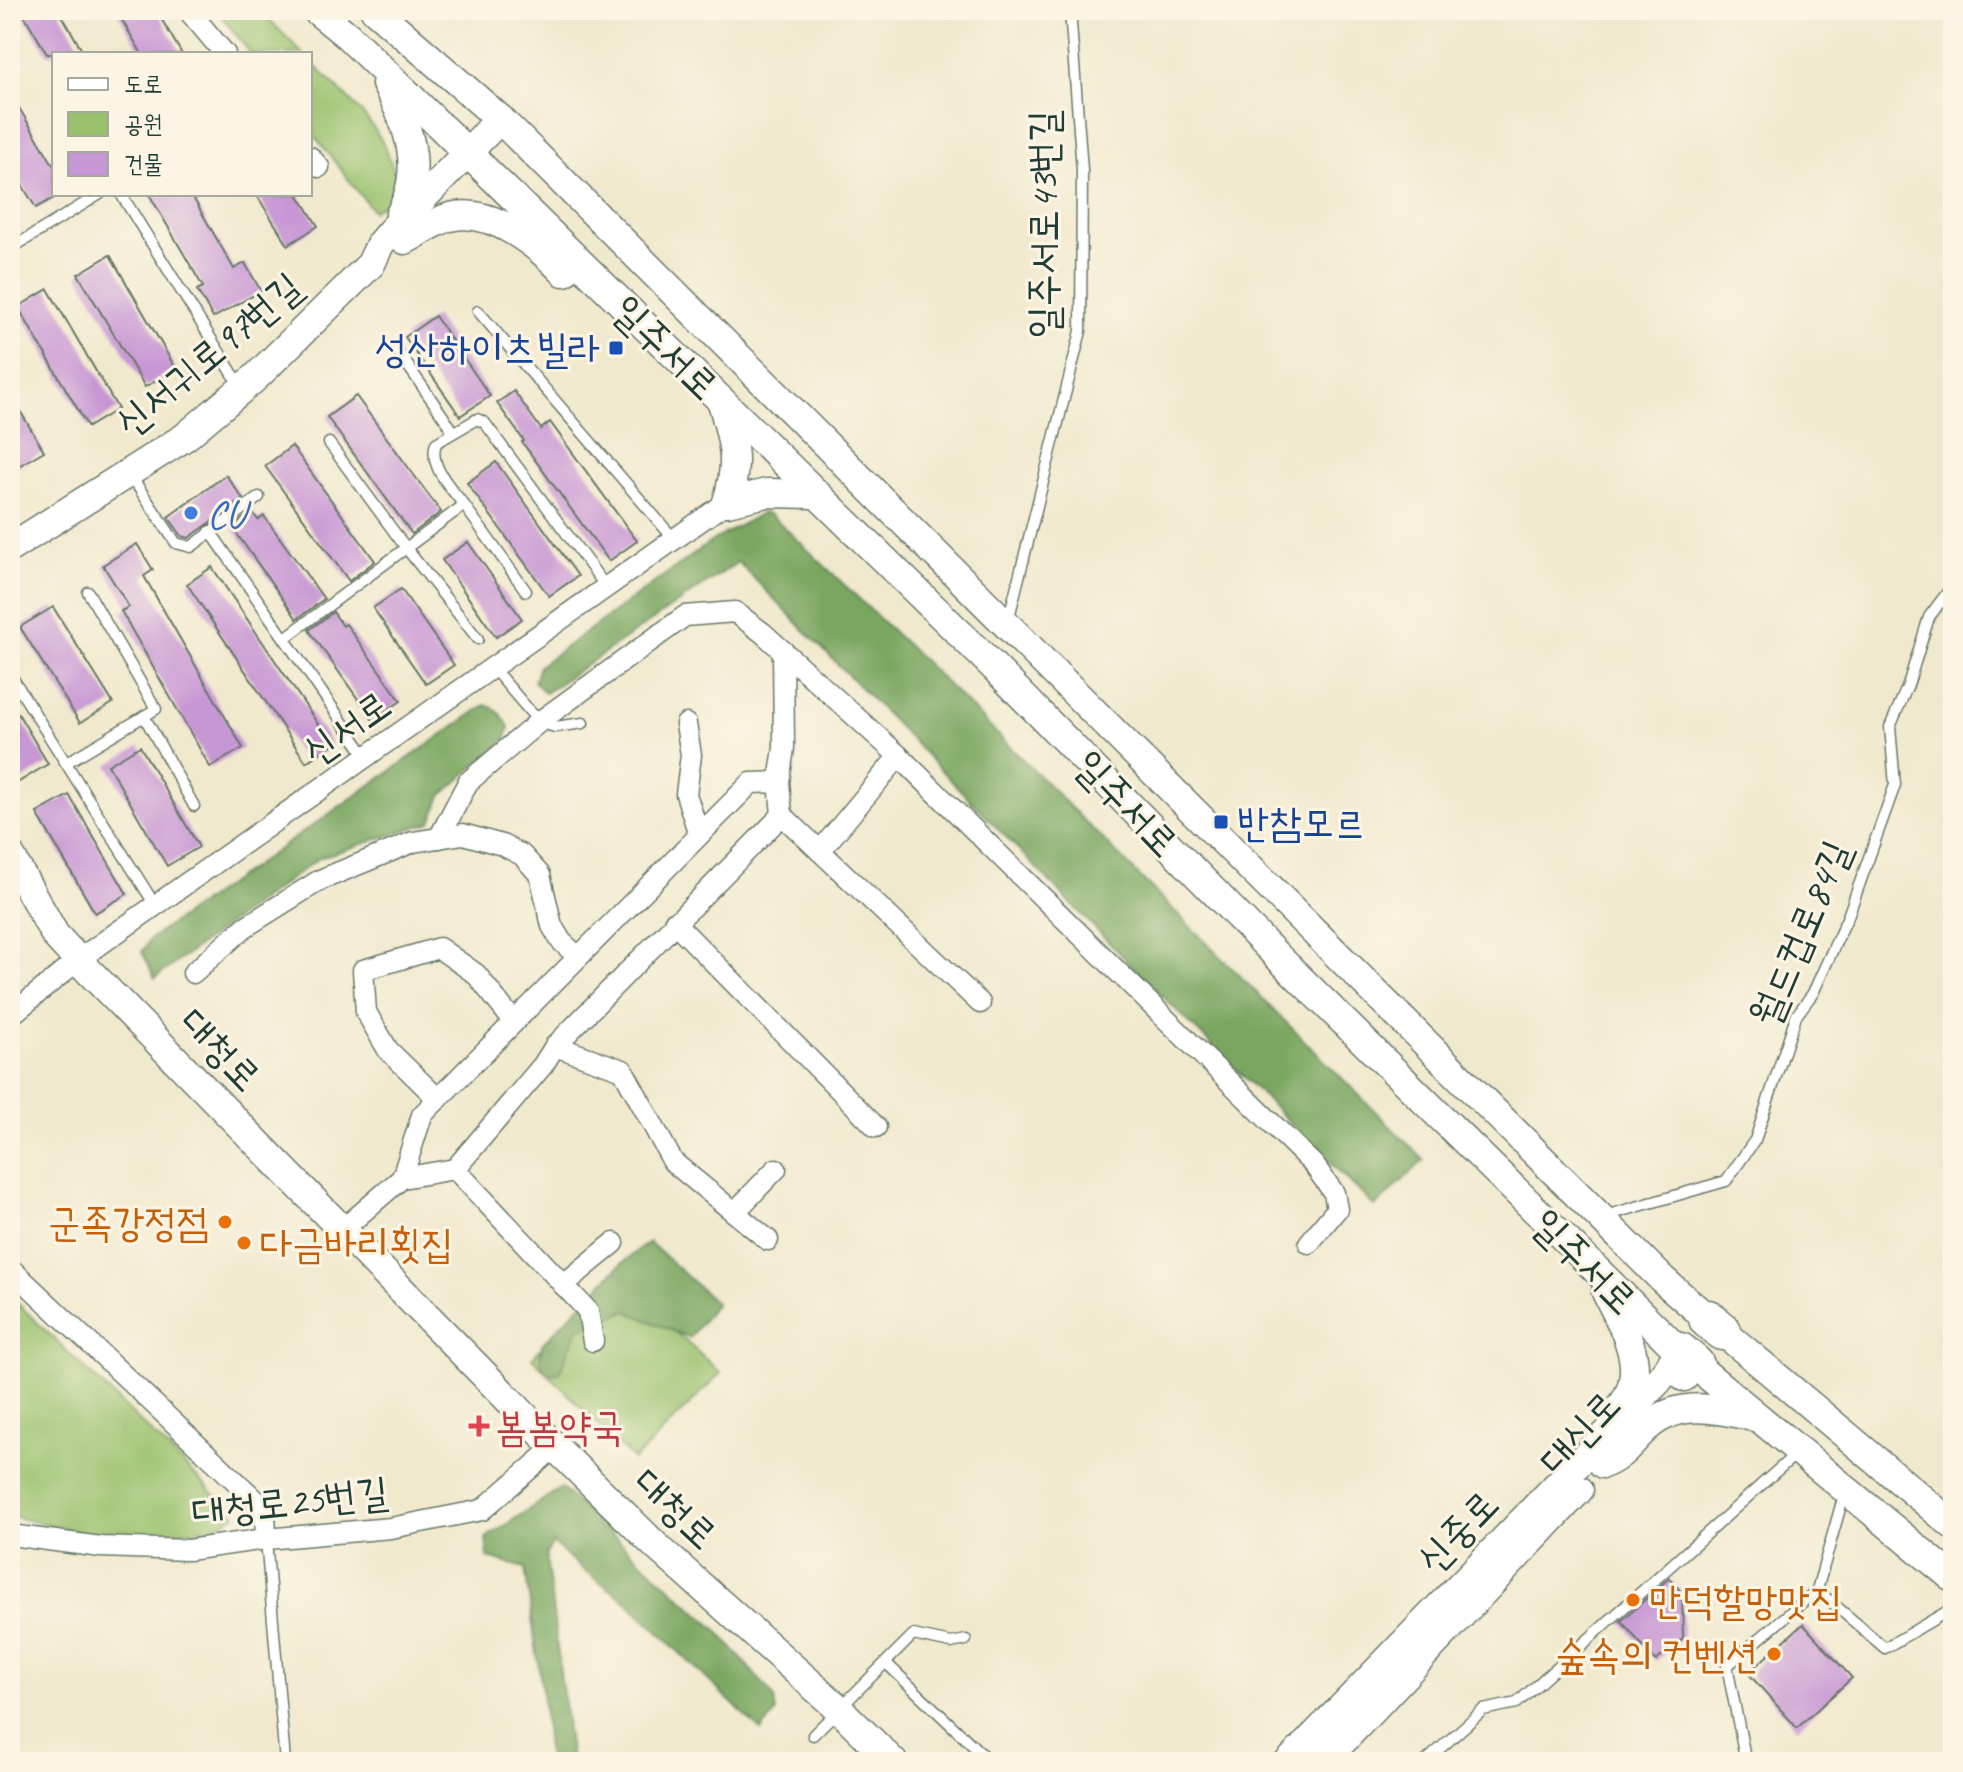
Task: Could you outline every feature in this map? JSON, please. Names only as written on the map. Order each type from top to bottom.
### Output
[{"type":"main road","name":"일주서로","points":[[316,10],[348,36],[991,664],[1278,957],[1597,1273],[1688,1359],[1953,1578]]},
{"type":"main road","name":"일주서로","points":[[375,10],[507,127],[1662,1279],[1953,1525]]},
{"type":"main road","points":[[348,36],[387,84],[405,119],[412,146],[413,179],[398,236]]},
{"type":"main road","name":"신서귀로97번길","points":[[10,548],[185,437],[242,389],[371,264],[389,256],[398,236],[507,127]]},
{"type":"main road","points":[[398,236],[448,218],[472,214],[506,227],[550,257],[580,288],[619,301]]},
{"type":"main road","points":[[722,401],[734,449],[735,475],[727,502],[767,493],[815,494]]},
{"type":"main road","name":"대청로","points":[[10,855],[55,935],[78,960],[555,1447],[656,1546],[838,1708],[893,1762]]},
{"type":"main road","points":[[1597,1273],[1632,1345],[1635,1379],[1623,1405],[1597,1430],[1598,1456],[1616,1459],[1653,1420],[1670,1411],[1715,1408],[1760,1418]]},
{"type":"main road","name":"신중로","points":[[1289,1762],[1598,1456],[1658,1381],[1688,1359]]},
{"type":"main road","name":"대신로","points":[[1323,1762],[1598,1456]]},
{"type":"street","points":[[188,10],[223,52]]},
{"type":"street","name":"신서로","points":[[10,1016],[78,960],[727,502]]},
{"type":"street","points":[[439,838],[468,782],[539,722],[685,616],[735,612],[899,756],[1314,1165],[1334,1193],[1337,1209],[1309,1243]]},
{"type":"street","points":[[783,651],[784,748],[779,782],[782,815],[980,1003]]},
{"type":"street","points":[[686,724],[691,755],[686,794],[699,835]]},
{"type":"street","points":[[820,851],[899,756]]},
{"type":"street","points":[[402,1178],[422,1115],[751,783],[779,782]]},
{"type":"street","points":[[342,1230],[402,1178],[455,1169],[543,1065],[555,1046],[782,815]]},
{"type":"street","points":[[193,973],[245,927],[320,880],[413,842],[463,834],[502,845],[522,855],[540,875],[552,926],[561,941],[578,957]]},
{"type":"street","points":[[674,922],[876,1127]]},
{"type":"street","points":[[438,1099],[388,1050],[366,1012],[363,970],[439,948],[476,974],[514,1022]]},
{"type":"street","points":[[555,1046],[623,1070],[673,1162],[768,1240]]},
{"type":"street","points":[[455,1169],[588,1311],[593,1341]]},
{"type":"street","points":[[735,1212],[776,1169]]},
{"type":"street","points":[[563,1285],[614,1243]]},
{"type":"street","points":[[10,1268],[265,1509],[266,1539]]},
{"type":"street","name":"대청로25번길","points":[[10,1535],[101,1547],[188,1550],[266,1539],[391,1528],[482,1510],[555,1447]]},
{"type":"lane","name":"일주서로43번길","points":[[1007,623],[1081,331],[1082,170],[1070,10]]},
{"type":"lane","points":[[10,249],[97,196]]},
{"type":"lane","points":[[122,196],[242,389]]},
{"type":"lane","points":[[478,311],[674,539]]},
{"type":"lane","points":[[397,350],[454,432]]},
{"type":"lane","points":[[526,591],[439,471],[432,452],[436,443],[477,419],[485,423],[606,587]]},
{"type":"lane","points":[[329,443],[478,639]]},
{"type":"lane","points":[[129,474],[176,543],[191,547],[259,497]]},
{"type":"lane","points":[[285,638],[464,505]]},
{"type":"lane","points":[[210,531],[366,756]]},
{"type":"lane","name":"월드컵로84길","points":[[1601,1217],[1726,1181],[1755,1140],[1796,1016],[1813,993],[1859,887],[1895,785],[1890,727],[1908,685],[1929,617],[1953,585]]},
{"type":"lane","points":[[66,763],[156,709],[88,592]]},
{"type":"lane","points":[[492,667],[539,722],[555,727],[583,723]]},
{"type":"lane","points":[[10,674],[155,905]]},
{"type":"lane","points":[[144,716],[194,806]]},
{"type":"lane","points":[[1425,1762],[1483,1710],[1517,1703],[1799,1451]]},
{"type":"lane","points":[[1746,1762],[1727,1666],[1817,1590],[1846,1489]]},
{"type":"lane","points":[[266,1539],[285,1762]]},
{"type":"lane","points":[[1817,1590],[1885,1648],[1953,1608]]},
{"type":"lane","points":[[813,1735],[913,1635],[951,1643],[966,1640]]},
{"type":"lane","points":[[886,1663],[990,1762]]},
{"type":"green space","points":[[217,10],[260,10],[301,52],[249,52]]},
{"type":"green space","points":[[312,63],[364,116],[375,130],[392,164],[397,185],[387,201],[373,211],[312,133]]},
{"type":"green space","points":[[762,513],[769,514],[784,527],[938,675],[1424,1160],[1375,1207],[1126,960],[738,562],[545,693],[534,681],[539,666],[712,541]]},
{"type":"green space","points":[[485,705],[496,710],[507,723],[506,739],[441,796],[431,822],[319,858],[155,978],[142,952],[150,939]]},
{"type":"green space","points":[[649,1242],[716,1303],[690,1338],[626,1311],[578,1329],[559,1373],[548,1374],[540,1361],[542,1344],[622,1263]]},
{"type":"green space","points":[[611,1274],[721,1373],[634,1460],[532,1358]]},
{"type":"green space","points":[[10,1296],[236,1515],[211,1529],[103,1537],[10,1516]]},
{"type":"green space","points":[[561,1488],[718,1631],[774,1697],[776,1713],[761,1731],[625,1600],[553,1543],[546,1554],[571,1762],[548,1762],[542,1691],[525,1568],[488,1558],[486,1538]]},
{"type":"building","points":[[21,10],[59,10],[83,52],[47,54]]},
{"type":"building","points":[[116,10],[156,10],[181,52],[141,52]]},
{"type":"building","points":[[10,93],[52,163],[54,198],[36,208],[10,165]]},
{"type":"building","points":[[150,196],[192,196],[234,269],[245,263],[261,291],[213,318],[197,290],[203,287]]},
{"type":"building","points":[[257,196],[299,196],[318,226],[288,245]]},
{"type":"building","points":[[110,255],[176,369],[145,387],[78,274]]},
{"type":"building","points":[[48,289],[118,409],[88,427],[18,307]]},
{"type":"building","points":[[435,316],[490,396],[460,416],[405,337]]},
{"type":"building","points":[[514,391],[541,429],[550,422],[637,541],[609,561],[497,403]]},
{"type":"building","points":[[10,394],[44,451],[10,471]]},
{"type":"building","points":[[356,396],[441,512],[412,534],[327,417]]},
{"type":"building","points":[[292,446],[375,561],[349,581],[265,466]]},
{"type":"building","points":[[496,462],[578,576],[549,596],[467,483]]},
{"type":"building","points":[[226,475],[243,499],[189,538],[182,536],[168,517]]},
{"type":"building","points":[[252,512],[258,520],[264,516],[324,599],[297,619],[232,527]]},
{"type":"building","points":[[468,542],[522,619],[496,637],[442,560]]},
{"type":"building","points":[[137,544],[153,570],[144,576],[243,748],[210,767],[121,611],[129,607],[103,565]]},
{"type":"building","points":[[212,567],[332,745],[306,762],[187,584]]},
{"type":"building","points":[[401,589],[454,665],[426,684],[373,608]]},
{"type":"building","points":[[53,607],[113,703],[80,723],[20,627]]},
{"type":"building","points":[[333,612],[343,626],[346,624],[401,701],[373,720],[309,630]]},
{"type":"building","points":[[10,700],[48,764],[17,783],[10,771]]},
{"type":"building","points":[[140,746],[199,847],[167,866],[108,765]]},
{"type":"building","points":[[69,795],[127,894],[95,913],[37,813]]},
{"type":"building","points":[[1669,1578],[1682,1593],[1683,1638],[1656,1661],[1621,1621]]},
{"type":"building","points":[[1803,1624],[1852,1678],[1797,1728],[1748,1673]]},
{"type":"place","name":"성산하이츠빌라","points":[[616,348]]},
{"type":"place","name":"CU","points":[[191,513]]},
{"type":"place","name":"반참모르","points":[[1221,822]]},
{"type":"place","name":"군족강정점","points":[[225,1222]]},
{"type":"place","name":"다금바리횟집","points":[[244,1243]]},
{"type":"place","name":"봄봄약국","points":[[479,1426]]},
{"type":"place","name":"만덕할망맛집","points":[[1633,1600]]},
{"type":"place","name":"숲속의 컨벤션","points":[[1774,1654]]}]
